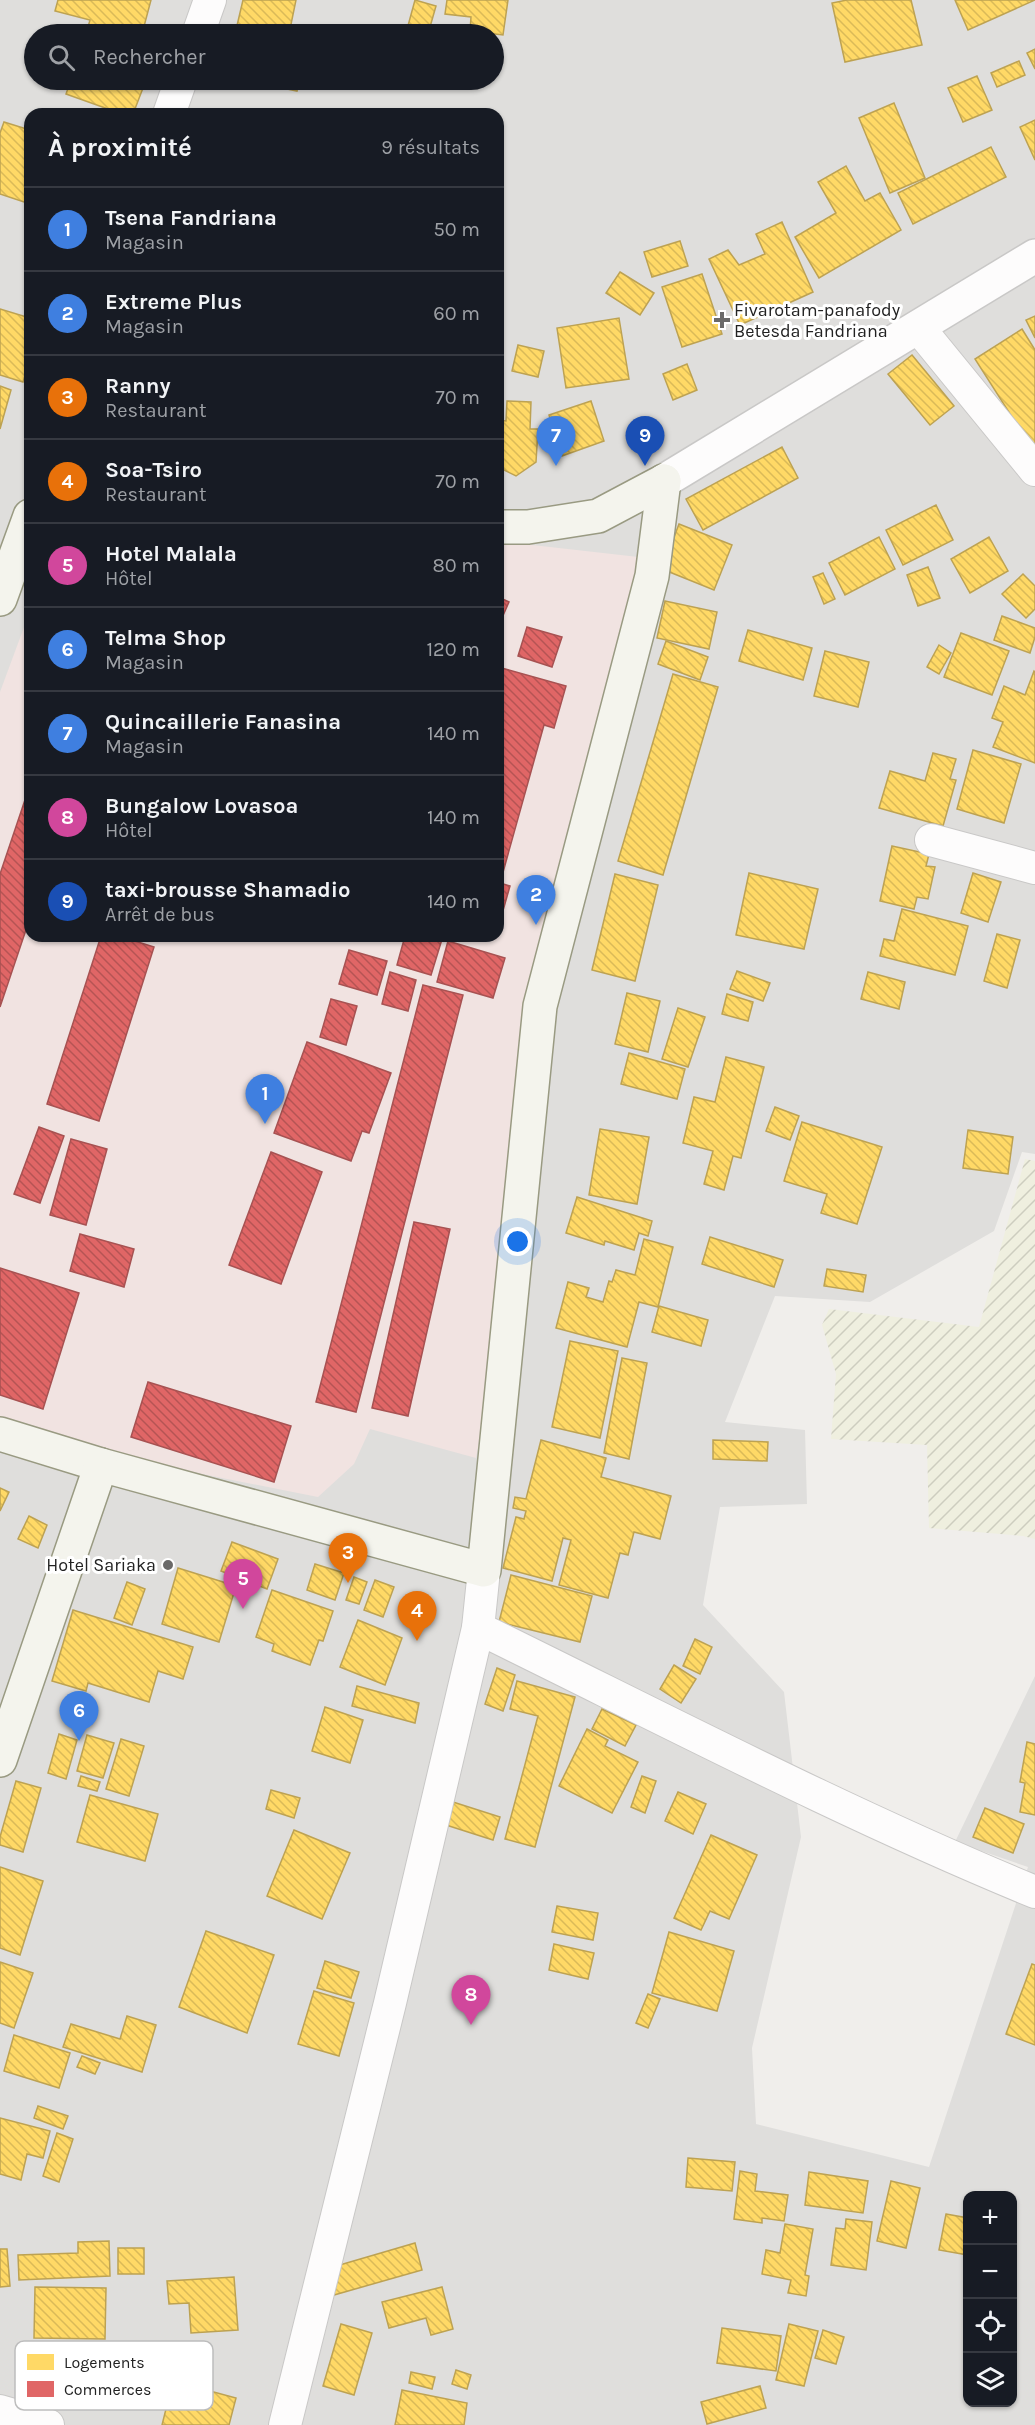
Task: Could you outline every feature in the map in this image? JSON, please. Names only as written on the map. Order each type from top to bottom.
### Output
[{"type":"main road","points":[[504,527],[528,527],[598,516],[664,481]]},
{"type":"main road","points":[[0,1434],[101,1465],[484,1570],[540,1006],[652,576],[664,481]]},
{"type":"main road","points":[[0,598],[24,532]]},
{"type":"main road","points":[[0,1760],[101,1465]]},
{"type":"street","points":[[202,24],[210,0]]},
{"type":"street","points":[[171,108],[177,90]]},
{"type":"street","points":[[664,481],[1035,256]]},
{"type":"street","points":[[918,327],[1035,470]]},
{"type":"street","points":[[931,840],[1035,868]]},
{"type":"street","points":[[285,2425],[390,2003],[478,1628],[484,1570]]},
{"type":"street","points":[[478,1628],[858,1814],[958,1861],[1035,1892]]},
{"type":"street","points":[[0,2411],[48,2425]]},
{"type":"shaded area","points":[[0,0],[1035,0],[1035,1154],[1022,1152],[994,1231],[870,1302],[775,1296],[725,1422],[805,1430],[807,1504],[720,1507],[703,1605],[784,1692],[801,1837],[752,2048],[756,2124],[929,2167],[1028,1867],[955,1842],[1035,1676],[1035,2425],[0,2425]]},
{"type":"shaded area","points":[[504,542],[656,559],[542,1006],[517,1242],[476,1458],[370,1429],[354,1464],[318,1497],[127,1459],[0,1421],[0,692],[24,627],[24,942],[504,942]]},
{"type":"green space","points":[[1025,1159],[1035,1161],[1035,1539],[929,1528],[927,1445],[831,1439],[836,1374],[822,1325],[829,1309],[979,1327]]},
{"type":"building: Logements","points":[[58,0],[151,0],[145,24],[89,24],[90,20],[55,11]]},
{"type":"building: Logements","points":[[243,0],[296,0],[291,24],[237,24]]},
{"type":"building: Logements","points":[[415,0],[436,6],[431,24],[408,24]]},
{"type":"building: Logements","points":[[447,0],[508,0],[504,28],[504,24],[470,24],[471,17],[445,14]]},
{"type":"building: Logements","points":[[847,0],[911,0],[922,45],[845,62],[832,3]]},
{"type":"building: Logements","points":[[955,0],[1035,0],[968,30]]},
{"type":"building: Logements","points":[[1035,49],[1035,69],[1027,53]]},
{"type":"building: Logements","points":[[1019,61],[1025,75],[997,87],[991,73]]},
{"type":"building: Logements","points":[[977,76],[992,110],[963,122],[948,88]]},
{"type":"building: Logements","points":[[67,90],[142,90],[135,108],[105,108],[66,94]]},
{"type":"building: Logements","points":[[894,103],[925,178],[890,193],[859,118]]},
{"type":"building: Logements","points":[[1035,120],[1035,160],[1020,127]]},
{"type":"building: Logements","points":[[4,122],[24,128],[24,202],[0,194],[0,133]]},
{"type":"building: Logements","points":[[991,147],[1006,177],[913,224],[898,193]]},
{"type":"building: Logements","points":[[846,166],[865,201],[880,193],[901,230],[819,278],[795,237],[836,213],[818,182]]},
{"type":"building: Logements","points":[[782,222],[813,292],[740,325],[709,259],[728,250],[739,265],[765,254],[756,234]]},
{"type":"building: Logements","points":[[680,241],[688,266],[652,277],[644,252]]},
{"type":"building: Logements","points":[[620,272],[654,293],[640,315],[606,293]]},
{"type":"building: Logements","points":[[702,274],[722,334],[682,347],[662,287]]},
{"type":"building: Logements","points":[[0,309],[24,316],[24,379],[23,382],[0,375]]},
{"type":"building: Logements","points":[[1035,316],[1035,338],[1026,320]]},
{"type":"building: Logements","points":[[619,318],[629,379],[566,388],[557,328]]},
{"type":"building: Logements","points":[[1022,329],[1035,350],[1035,453],[975,359]]},
{"type":"building: Logements","points":[[518,345],[544,351],[538,377],[512,371]]},
{"type":"building: Logements","points":[[912,355],[954,406],[930,425],[888,374]]},
{"type":"building: Logements","points":[[687,364],[697,390],[673,400],[663,374]]},
{"type":"building: Logements","points":[[0,386],[11,390],[0,429]]},
{"type":"building: Logements","points":[[507,401],[531,402],[530,429],[538,429],[536,462],[516,476],[504,470],[504,421],[506,421]]},
{"type":"building: Logements","points":[[591,401],[604,441],[562,456],[549,415]]},
{"type":"building: Logements","points":[[782,447],[798,478],[703,530],[686,499]]},
{"type":"building: Logements","points":[[936,505],[953,540],[903,565],[886,530]]},
{"type":"building: Logements","points":[[679,524],[732,545],[714,590],[662,569]]},
{"type":"building: Logements","points":[[879,537],[895,569],[845,595],[829,563]]},
{"type":"building: Logements","points":[[989,537],[1008,571],[970,593],[951,559]]},
{"type":"building: Logements","points":[[928,567],[940,598],[918,606],[907,575]]},
{"type":"building: Logements","points":[[823,573],[835,599],[824,604],[813,577]]},
{"type":"building: Logements","points":[[1023,574],[1035,586],[1035,609],[1026,618],[1002,594]]},
{"type":"building: Logements","points":[[665,601],[717,612],[709,649],[657,638]]},
{"type":"building: Logements","points":[[1002,616],[1035,628],[1030,653],[994,640]]},
{"type":"building: Logements","points":[[748,630],[812,648],[803,680],[739,661]]},
{"type":"building: Logements","points":[[961,633],[1009,651],[992,695],[944,677]]},
{"type":"building: Logements","points":[[666,641],[708,657],[700,680],[658,664]]},
{"type":"building: Logements","points":[[939,645],[951,653],[939,674],[927,667]]},
{"type":"building: Logements","points":[[825,651],[869,662],[858,707],[814,696]]},
{"type":"building: Logements","points":[[1034,671],[1035,763],[993,747],[1003,722],[992,718],[1004,686],[1025,695]]},
{"type":"building: Logements","points":[[673,674],[718,687],[663,875],[618,861]]},
{"type":"building: Logements","points":[[973,750],[1021,764],[1004,823],[957,809]]},
{"type":"building: Logements","points":[[933,753],[956,759],[950,779],[956,780],[943,826],[879,808],[890,771],[925,781]]},
{"type":"building: Logements","points":[[892,846],[929,854],[926,866],[935,867],[928,899],[917,897],[914,909],[880,901]]},
{"type":"building: Logements","points":[[749,873],[818,889],[804,949],[736,935]]},
{"type":"building: Logements","points":[[973,873],[1001,882],[988,922],[961,913]]},
{"type":"building: Logements","points":[[615,874],[658,885],[635,981],[592,970]]},
{"type":"building: Logements","points":[[902,909],[968,926],[955,975],[880,956],[884,939],[894,941]]},
{"type":"building: Logements","points":[[997,934],[1020,940],[1007,988],[984,981]]},
{"type":"building: Logements","points":[[737,971],[770,983],[763,1001],[730,989]]},
{"type":"building: Logements","points":[[868,972],[905,982],[899,1009],[861,999]]},
{"type":"building: Logements","points":[[627,993],[660,1001],[648,1052],[615,1044]]},
{"type":"building: Logements","points":[[727,994],[753,1002],[748,1021],[722,1014]]},
{"type":"building: Logements","points":[[678,1008],[705,1017],[688,1067],[662,1059]]},
{"type":"building: Logements","points":[[629,1053],[685,1069],[677,1099],[621,1084]]},
{"type":"building: Logements","points":[[726,1057],[764,1067],[741,1158],[733,1156],[724,1190],[704,1184],[713,1151],[683,1143],[694,1097],[715,1102]]},
{"type":"building: Logements","points":[[775,1107],[799,1116],[790,1140],[766,1131]]},
{"type":"building: Logements","points":[[802,1122],[882,1147],[857,1224],[821,1213],[827,1194],[784,1181]]},
{"type":"building: Logements","points":[[600,1129],[649,1137],[637,1204],[589,1195]]},
{"type":"building: Logements","points":[[968,1130],[1013,1137],[1008,1174],[963,1168]]},
{"type":"building: Logements","points":[[577,1197],[652,1221],[648,1236],[639,1233],[634,1250],[605,1241],[604,1245],[566,1233]]},
{"type":"building: Logements","points":[[710,1237],[783,1260],[774,1287],[702,1264]]},
{"type":"building: Logements","points":[[644,1239],[673,1247],[658,1307],[639,1302],[627,1347],[556,1328],[568,1282],[589,1288],[586,1297],[603,1302],[609,1281],[612,1282],[616,1270],[635,1275]]},
{"type":"building: Logements","points":[[827,1269],[866,1275],[863,1292],[824,1286]]},
{"type":"building: Logements","points":[[659,1306],[708,1320],[701,1346],[652,1332]]},
{"type":"building: Logements","points":[[570,1341],[618,1351],[600,1438],[552,1427]]},
{"type":"building: Logements","points":[[622,1358],[647,1363],[629,1459],[604,1453]]},
{"type":"building: Logements","points":[[541,1440],[606,1458],[601,1477],[671,1496],[660,1539],[634,1532],[628,1555],[620,1553],[608,1598],[559,1585],[571,1540],[563,1538],[552,1581],[503,1568],[516,1517],[524,1519],[526,1511],[513,1508],[515,1497],[526,1499]]},
{"type":"building: Logements","points":[[713,1440],[768,1442],[767,1461],[713,1459]]},
{"type":"building: Logements","points":[[0,1488],[9,1492],[0,1511]]},
{"type":"building: Logements","points":[[29,1516],[47,1525],[38,1548],[18,1539]]},
{"type":"building: Logements","points":[[232,1542],[278,1559],[267,1589],[221,1571]]},
{"type":"building: Logements","points":[[315,1564],[344,1573],[335,1600],[307,1590]]},
{"type":"building: Logements","points":[[178,1568],[236,1586],[219,1642],[162,1624]]},
{"type":"building: Logements","points":[[511,1575],[592,1596],[580,1642],[499,1622]]},
{"type":"building: Logements","points":[[354,1577],[367,1582],[359,1604],[346,1600]]},
{"type":"building: Logements","points":[[375,1580],[394,1587],[383,1617],[364,1610]]},
{"type":"building: Logements","points":[[127,1582],[145,1589],[132,1625],[114,1618]]},
{"type":"building: Logements","points":[[272,1590],[333,1611],[323,1641],[319,1640],[310,1665],[272,1651],[274,1644],[256,1637]]},
{"type":"building: Logements","points":[[73,1610],[193,1647],[183,1679],[158,1671],[149,1702],[88,1683],[86,1691],[52,1681]]},
{"type":"building: Logements","points":[[358,1620],[402,1638],[385,1685],[340,1667]]},
{"type":"building: Logements","points":[[695,1639],[712,1647],[700,1674],[683,1666]]},
{"type":"building: Logements","points":[[674,1665],[696,1679],[681,1703],[660,1689]]},
{"type":"building: Logements","points":[[497,1668],[515,1675],[503,1711],[485,1704]]},
{"type":"building: Logements","points":[[517,1681],[575,1697],[535,1847],[505,1839],[538,1716],[510,1709]]},
{"type":"building: Logements","points":[[357,1686],[419,1703],[415,1723],[352,1706]]},
{"type":"building: Logements","points":[[325,1707],[363,1720],[350,1763],[312,1751]]},
{"type":"building: Logements","points":[[602,1709],[636,1725],[625,1746],[592,1729]]},
{"type":"building: Logements","points":[[587,1729],[608,1740],[605,1746],[638,1762],[612,1813],[559,1786]]},
{"type":"building: Logements","points":[[59,1734],[77,1740],[66,1779],[48,1773]]},
{"type":"building: Logements","points":[[87,1735],[114,1743],[103,1778],[77,1771]]},
{"type":"building: Logements","points":[[121,1739],[144,1746],[129,1796],[106,1789]]},
{"type":"building: Logements","points":[[1027,1742],[1035,1744],[1035,1815],[1020,1812],[1025,1783],[1020,1782]]},
{"type":"building: Logements","points":[[81,1776],[100,1782],[97,1791],[78,1786]]},
{"type":"building: Logements","points":[[642,1776],[656,1781],[645,1813],[631,1807]]},
{"type":"building: Logements","points":[[16,1781],[41,1788],[23,1852],[0,1845],[0,1837]]},
{"type":"building: Logements","points":[[271,1790],[300,1798],[294,1818],[266,1809]]},
{"type":"building: Logements","points":[[678,1792],[706,1804],[693,1834],[665,1821]]},
{"type":"building: Logements","points":[[90,1795],[158,1814],[145,1861],[77,1842]]},
{"type":"building: Logements","points":[[453,1802],[500,1817],[493,1840],[446,1825]]},
{"type":"building: Logements","points":[[985,1808],[1024,1824],[1013,1853],[973,1837]]},
{"type":"building: Logements","points":[[294,1830],[350,1853],[322,1919],[267,1896]]},
{"type":"building: Logements","points":[[711,1835],[757,1855],[729,1919],[710,1911],[701,1930],[674,1918]]},
{"type":"building: Logements","points":[[0,1867],[43,1881],[20,1955],[0,1948]]},
{"type":"building: Logements","points":[[557,1906],[598,1913],[593,1940],[552,1932]]},
{"type":"building: Logements","points":[[206,1931],[274,1955],[247,2033],[179,2007]]},
{"type":"building: Logements","points":[[669,1932],[734,1951],[717,2011],[652,1993]]},
{"type":"building: Logements","points":[[554,1944],[594,1953],[588,1979],[549,1970]]},
{"type":"building: Logements","points":[[325,1961],[359,1972],[351,1998],[317,1988]]},
{"type":"building: Logements","points":[[0,1962],[33,1973],[14,2028],[0,2023]]},
{"type":"building: Logements","points":[[1032,1964],[1035,1965],[1035,2045],[1006,2034]]},
{"type":"building: Logements","points":[[314,1991],[354,2003],[339,2056],[298,2044]]},
{"type":"building: Logements","points":[[648,1994],[660,1999],[648,2028],[636,2023]]},
{"type":"building: Logements","points":[[127,2016],[156,2025],[142,2072],[63,2047],[71,2024],[120,2039]]},
{"type":"building: Logements","points":[[14,2035],[70,2053],[59,2088],[4,2071]]},
{"type":"building: Logements","points":[[82,2056],[100,2063],[95,2074],[77,2067]]},
{"type":"building: Logements","points":[[38,2106],[68,2116],[63,2129],[34,2118]]},
{"type":"building: Logements","points":[[0,2118],[50,2131],[43,2158],[27,2154],[21,2180],[0,2174]]},
{"type":"building: Logements","points":[[57,2133],[73,2139],[59,2182],[43,2176]]},
{"type":"building: Logements","points":[[688,2158],[735,2162],[732,2191],[686,2187]]},
{"type":"building: Logements","points":[[740,2171],[757,2174],[755,2191],[788,2195],[784,2221],[762,2218],[762,2223],[734,2219]]},
{"type":"building: Logements","points":[[809,2172],[868,2181],[863,2213],[805,2205]]},
{"type":"building: Logements","points":[[891,2181],[920,2188],[906,2248],[877,2241]]},
{"type":"building: Logements","points":[[946,2214],[963,2217],[963,2254],[939,2250]]},
{"type":"building: Logements","points":[[846,2219],[872,2222],[866,2270],[831,2265],[836,2228],[845,2229]]},
{"type":"building: Logements","points":[[785,2224],[813,2229],[805,2275],[809,2276],[806,2296],[788,2293],[791,2280],[762,2274],[766,2250],[780,2253]]},
{"type":"building: Logements","points":[[109,2241],[110,2276],[19,2280],[18,2255],[78,2253],[78,2242]]},
{"type":"building: Logements","points":[[415,2243],[422,2270],[334,2295],[326,2269]]},
{"type":"building: Logements","points":[[118,2248],[144,2248],[144,2274],[118,2274]]},
{"type":"building: Logements","points":[[0,2249],[7,2249],[10,2286],[0,2287]]},
{"type":"building: Logements","points":[[234,2277],[238,2330],[191,2333],[189,2303],[169,2304],[167,2281]]},
{"type":"building: Logements","points":[[35,2287],[106,2288],[105,2339],[34,2338]]},
{"type":"building: Logements","points":[[442,2287],[453,2329],[431,2335],[426,2318],[389,2328],[382,2302]]},
{"type":"building: Logements","points":[[341,2324],[372,2333],[354,2395],[323,2386]]},
{"type":"building: Logements","points":[[789,2324],[818,2331],[804,2386],[776,2380]]},
{"type":"building: Logements","points":[[722,2328],[781,2336],[776,2371],[717,2363]]},
{"type":"building: Logements","points":[[823,2330],[844,2337],[836,2364],[815,2358]]},
{"type":"building: Logements","points":[[456,2370],[471,2375],[467,2389],[452,2384]]},
{"type":"building: Logements","points":[[411,2372],[435,2377],[432,2389],[409,2383]]},
{"type":"building: Logements","points":[[760,2386],[766,2408],[707,2424],[701,2402]]},
{"type":"building: Logements","points":[[402,2390],[467,2403],[464,2425],[395,2425]]},
{"type":"building: Logements","points":[[213,2392],[236,2398],[229,2425],[162,2425],[166,2410],[213,2410]]},
{"type":"building: Commerces","points":[[504,600],[509,602],[504,613]]},
{"type":"building: Commerces","points":[[527,627],[562,637],[552,667],[518,656]]},
{"type":"building: Commerces","points":[[504,669],[566,686],[554,728],[544,725],[504,869]]},
{"type":"building: Commerces","points":[[24,803],[24,936],[0,1007],[0,874]]},
{"type":"building: Commerces","points":[[504,884],[510,886],[504,907]]},
{"type":"building: Commerces","points":[[99,942],[138,942],[154,947],[99,1121],[47,1104]]},
{"type":"building: Commerces","points":[[403,942],[441,942],[431,975],[397,965]]},
{"type":"building: Commerces","points":[[448,942],[505,958],[493,998],[437,982]]},
{"type":"building: Commerces","points":[[349,950],[387,961],[377,995],[339,984]]},
{"type":"building: Commerces","points":[[390,972],[416,980],[408,1011],[382,1004]]},
{"type":"building: Commerces","points":[[423,985],[463,995],[356,1412],[316,1402]]},
{"type":"building: Commerces","points":[[331,999],[357,1006],[346,1045],[320,1037]]},
{"type":"building: Commerces","points":[[307,1042],[391,1073],[369,1133],[362,1131],[351,1161],[274,1133]]},
{"type":"building: Commerces","points":[[39,1127],[64,1136],[40,1203],[14,1194]]},
{"type":"building: Commerces","points":[[71,1139],[107,1149],[86,1225],[50,1215]]},
{"type":"building: Commerces","points":[[271,1152],[322,1172],[281,1284],[229,1265]]},
{"type":"building: Commerces","points":[[414,1222],[450,1229],[408,1416],[372,1408]]},
{"type":"building: Commerces","points":[[80,1234],[134,1249],[124,1287],[70,1271]]},
{"type":"building: Commerces","points":[[0,1268],[79,1293],[43,1409],[0,1395]]},
{"type":"building: Commerces","points":[[148,1382],[291,1426],[274,1482],[131,1437]]},
{"type":"place","name":"Fivarotam-panafody Betesda Fandriana","points":[[722,320]]},
{"type":"place","name":"Quincaillerie Fanasina","points":[[556,466]]},
{"type":"place","name":"taxi-brousse Shamadio","points":[[645,466]]},
{"type":"place","name":"Extreme Plus","points":[[536,925]]},
{"type":"place","name":"Tsena Fandriana","points":[[265,1124]]},
{"type":"place","name":"Hotel Sariaka","points":[[168,1565]]},
{"type":"place","name":"Ranny","points":[[348,1583]]},
{"type":"place","name":"Hotel Malala","points":[[243,1609]]},
{"type":"place","name":"Soa-Tsiro","points":[[417,1641]]},
{"type":"place","name":"Telma Shop","points":[[79,1741]]},
{"type":"place","name":"Bungalow Lovasoa","points":[[471,2025]]}]
